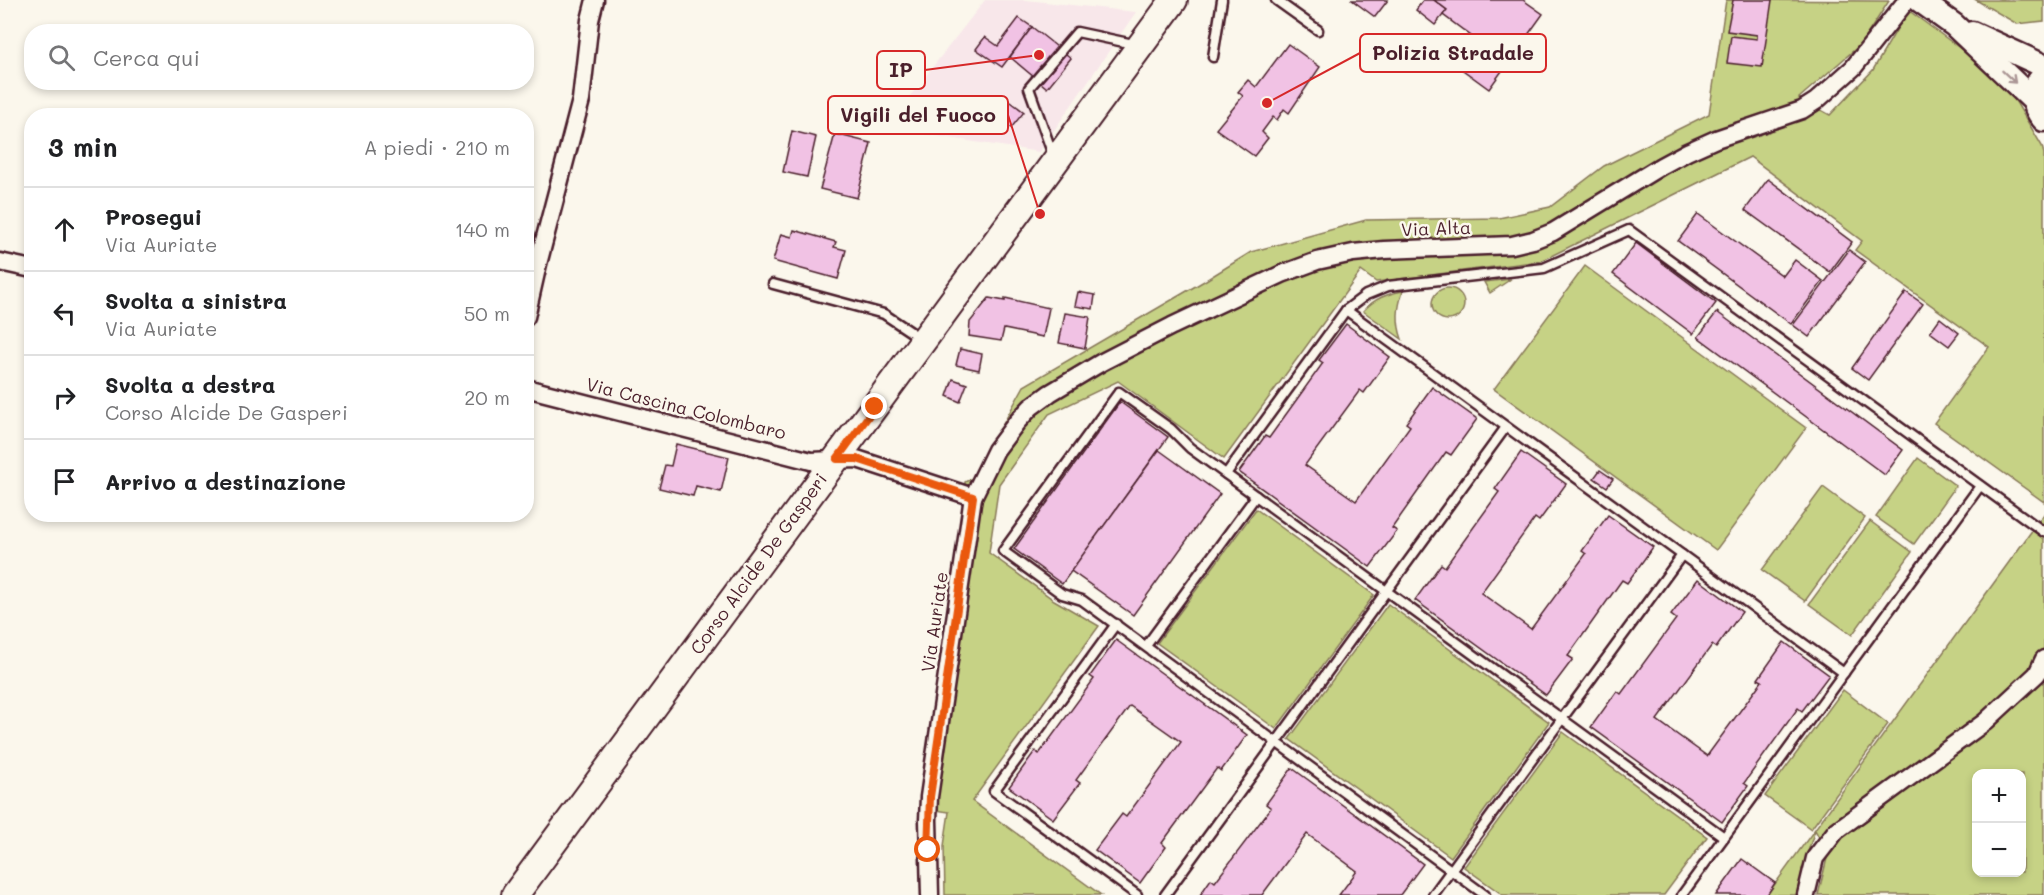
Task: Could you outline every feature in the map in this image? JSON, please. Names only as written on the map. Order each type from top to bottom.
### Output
[{"type":"main road","name":"Corso Alcide De Gasperi","points":[[515,895],[1174,0]]},
{"type":"street","points":[[534,256],[581,100],[590,20],[595,0]]},
{"type":"street","name":"Via Alta","points":[[973,497],[996,450],[1017,422],[1050,393],[1102,362],[1272,279],[1317,261],[1353,253],[1384,250],[1512,245],[1553,232],[1660,166],[1687,152],[1716,139],[1802,110],[1816,101],[1853,68],[1907,0]]},
{"type":"street","points":[[1919,0],[1954,25],[2033,100],[2038,113],[2044,120]]},
{"type":"street","points":[[1954,25],[2044,66]]},
{"type":"street","points":[[2033,100],[2035,88],[2044,75]]},
{"type":"street","points":[[0,262],[24,267]]},
{"type":"street","name":"Via Cascina Colombaro","points":[[534,390],[811,461],[837,459]]},
{"type":"street","points":[[837,459],[857,459],[973,497]]},
{"type":"street","name":"Via Auriate","points":[[930,895],[928,820],[930,797],[973,497]]},
{"type":"street","points":[[1806,895],[1815,858],[1836,831],[1986,722],[2037,674],[2044,659]]},
{"type":"lane","points":[[1213,57],[1222,0]]},
{"type":"lane","points":[[1276,0],[1318,30]]},
{"type":"lane","points":[[1056,162],[1029,88],[1077,32],[1141,46]]},
{"type":"lane","points":[[1226,474],[1346,310],[1366,295],[1388,286],[1544,268],[1629,230],[2044,532]]},
{"type":"lane","points":[[773,284],[884,314],[924,340]]},
{"type":"lane","points":[[1346,310],[1844,673]]},
{"type":"lane","points":[[1485,895],[1083,600],[1062,594],[1003,551],[1119,392],[1172,429],[1190,448],[1724,837]]},
{"type":"lane","points":[[1165,895],[1506,428]]},
{"type":"lane","points":[[1682,895],[1980,486]]},
{"type":"lane","points":[[1146,646],[1256,496]]},
{"type":"lane","points":[[1433,895],[1682,555]]},
{"type":"lane","points":[[1116,624],[994,791],[1137,895]]},
{"type":"shaded area","points":[[985,0],[1026,0],[1136,12],[1039,152],[885,128]]},
{"type":"green space","points":[[1726,0],[1889,1],[1861,44],[1799,98],[1830,115],[1873,70],[1908,10],[2003,80],[2042,146],[2044,154],[2044,502],[1934,423],[1989,347],[1855,250],[1862,241],[1750,157],[1541,261],[1376,282],[1361,271],[1224,459],[1118,381],[1049,414],[999,484],[989,553],[1054,600],[1099,626],[972,801],[1101,895],[945,895],[944,846],[949,812],[924,808],[963,516],[965,482],[974,477],[1024,386],[1251,252],[1366,220],[1499,218],[1550,207],[1604,166],[1709,114]]},
{"type":"green space","points":[[1976,0],[2044,0],[2044,21],[2017,24]]},
{"type":"green space","points":[[1585,266],[1806,428],[1716,550],[1494,389]]},
{"type":"green space","points":[[1511,279],[1490,293],[1484,282]]},
{"type":"green space","points":[[1448,288],[1459,293],[1464,304],[1459,315],[1448,320],[1437,315],[1432,304],[1437,293]]},
{"type":"green space","points":[[1403,291],[1398,315],[1402,339],[1363,311],[1381,297]]},
{"type":"green space","points":[[1918,458],[1956,486],[1914,544],[1876,517]]},
{"type":"green space","points":[[1823,487],[1865,518],[1805,601],[1762,570]]},
{"type":"green space","points":[[1256,509],[1374,595],[1276,729],[1157,643]]},
{"type":"green space","points":[[2044,514],[2044,895],[1818,895],[1828,854],[1815,830],[1802,870],[1799,895],[1767,895]]},
{"type":"green space","points":[[1870,521],[1912,552],[1852,635],[1809,604]]},
{"type":"green space","points":[[1388,604],[1549,722],[1451,857],[1289,739]]},
{"type":"green space","points":[[1843,690],[1888,724],[1811,829],[1765,796]]},
{"type":"green space","points":[[1563,732],[1707,837],[1664,895],[1503,895],[1464,867]]},
{"type":"building","points":[[1352,0],[1388,0],[1375,17]]},
{"type":"building","points":[[1423,0],[1434,0],[1447,10],[1435,25],[1416,10]]},
{"type":"building","points":[[1434,0],[1523,0],[1543,14],[1489,89],[1452,62],[1471,36],[1443,15],[1447,10]]},
{"type":"building","points":[[1733,0],[1772,0],[1762,67],[1727,63],[1731,36],[1757,39],[1757,35],[1727,31]]},
{"type":"building","points":[[1019,18],[1032,27],[1002,67],[976,49],[985,37],[998,46]]},
{"type":"building","points":[[1032,27],[1071,58],[1047,88],[1010,57]]},
{"type":"building","points":[[1288,44],[1320,67],[1289,113],[1284,109],[1277,120],[1273,117],[1262,132],[1268,138],[1254,156],[1216,129],[1243,96],[1238,92],[1248,80],[1256,87]]},
{"type":"building","points":[[1007,99],[1024,112],[1011,128],[994,114]]},
{"type":"building","points":[[792,131],[816,137],[807,177],[783,172]]},
{"type":"building","points":[[835,134],[871,143],[857,198],[820,189]]},
{"type":"building","points":[[1768,179],[1852,242],[1830,272],[1745,210]]},
{"type":"building","points":[[1698,214],[1783,276],[1795,260],[1823,281],[1791,324],[1678,241]]},
{"type":"building","points":[[794,230],[836,242],[834,247],[846,250],[838,279],[773,261],[781,234],[792,237]]},
{"type":"building","points":[[1636,243],[1716,303],[1693,334],[1613,274]]},
{"type":"building","points":[[1849,250],[1865,262],[1809,337],[1793,325]]},
{"type":"building","points":[[1078,292],[1095,295],[1093,309],[1075,306]]},
{"type":"building","points":[[1906,292],[1923,304],[1868,380],[1852,368]]},
{"type":"building","points":[[989,298],[1005,301],[1005,298],[1049,308],[1043,337],[1004,329],[1001,341],[969,336],[970,322]]},
{"type":"building","points":[[1717,312],[1903,450],[1885,475],[1698,337]]},
{"type":"building","points":[[1065,313],[1090,317],[1085,348],[1059,343]]},
{"type":"building","points":[[1940,318],[1959,333],[1949,346],[1930,332]]},
{"type":"building","points":[[1346,324],[1390,357],[1364,393],[1360,390],[1305,465],[1356,501],[1410,426],[1406,423],[1432,387],[1477,419],[1451,455],[1446,452],[1392,528],[1397,531],[1370,567],[1239,472],[1265,436],[1269,438],[1323,363],[1319,360]]},
{"type":"building","points":[[960,349],[982,354],[979,370],[956,365]]},
{"type":"building","points":[[953,379],[967,384],[960,402],[947,396]]},
{"type":"building","points":[[1120,402],[1168,437],[1062,584],[1014,549]]},
{"type":"building","points":[[676,444],[729,457],[721,492],[696,486],[693,496],[659,488],[665,465],[671,466]]},
{"type":"building","points":[[1159,450],[1220,494],[1133,615],[1071,571]]},
{"type":"building","points":[[1521,452],[1566,484],[1539,521],[1535,518],[1481,593],[1531,629],[1586,554],[1582,551],[1608,515],[1653,547],[1627,583],[1622,580],[1568,656],[1573,659],[1546,695],[1415,600],[1441,564],[1445,567],[1499,492],[1495,489]]},
{"type":"building","points":[[1600,470],[1613,479],[1607,487],[1594,478]]},
{"type":"building","points":[[1698,579],[1742,612],[1716,648],[1712,645],[1657,720],[1707,756],[1762,681],[1758,679],[1784,642],[1829,675],[1802,711],[1798,708],[1744,783],[1748,786],[1722,822],[1591,727],[1617,691],[1621,694],[1676,619],[1671,615]]},
{"type":"building","points":[[1116,640],[1247,735],[1221,771],[1217,768],[1162,843],[1166,847],[1140,883],[1095,850],[1122,814],[1126,817],[1181,742],[1130,706],[1076,780],[1080,783],[1053,819],[1009,787],[1035,751],[1039,754],[1094,679],[1090,676]]},
{"type":"building","points":[[1292,768],[1423,864],[1400,895],[1339,895],[1357,871],[1307,834],[1262,895],[1200,895],[1211,879],[1215,882],[1271,808],[1266,804]]},
{"type":"building","points":[[1742,859],[1775,883],[1767,895],[1716,895]]},
{"type":"place","name":"IP","points":[[1039,55]]},
{"type":"place","name":"Polizia Stradale","points":[[1267,103]]},
{"type":"place","name":"Vigili del Fuoco","points":[[1040,214]]},
{"type":"route","points":[[875,407],[837,459],[857,459],[973,497],[930,797],[928,850]]}]
